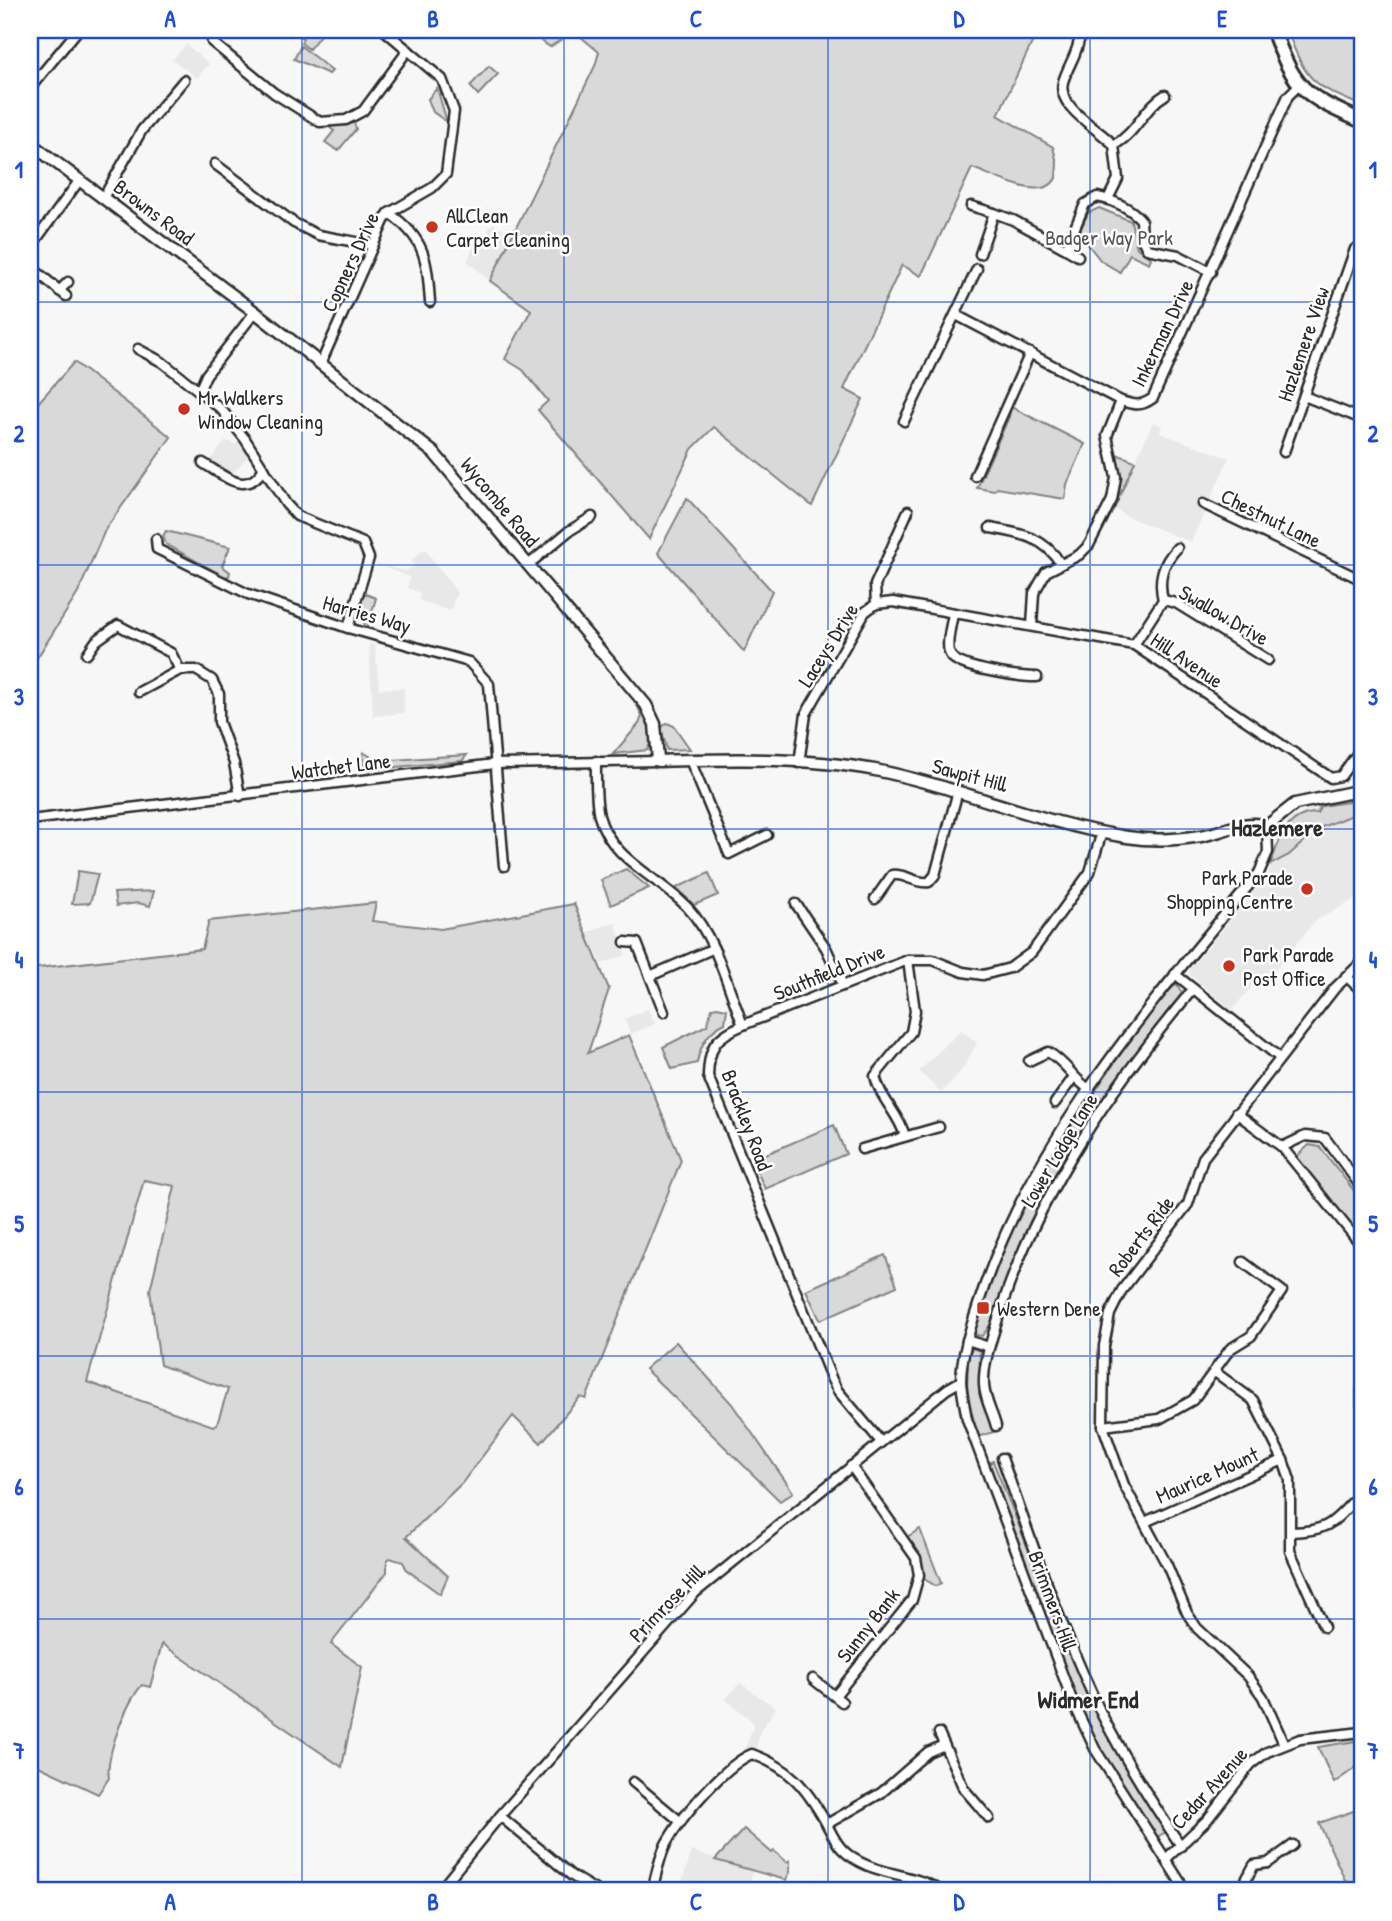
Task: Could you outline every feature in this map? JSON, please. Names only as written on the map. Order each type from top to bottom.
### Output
[{"type":"main road","points":[[1273,30],[1286,66],[1298,86],[1317,102],[1362,121]]},
{"type":"street","points":[[30,88],[78,30]]},
{"type":"street","name":"Copners Drive","points":[[321,363],[372,245],[389,214],[432,188],[446,174],[454,111],[442,79],[384,30]]},
{"type":"street","points":[[1088,30],[1080,35],[1078,53],[1062,84],[1062,94],[1069,105],[1114,145],[1118,179],[1108,199]]},
{"type":"street","points":[[212,42],[274,93],[320,121],[346,120],[363,111],[408,50]]},
{"type":"street","points":[[103,198],[142,130],[184,80]]},
{"type":"street","name":"Inkerman Drive","points":[[956,315],[1121,401],[1137,406],[1153,398],[1288,96],[1298,86]]},
{"type":"street","points":[[1114,145],[1125,139],[1141,123],[1153,102],[1165,95]]},
{"type":"street","name":"Browns Road","points":[[30,144],[255,312]]},
{"type":"street","points":[[215,164],[294,223],[318,235],[372,245]]},
{"type":"street","points":[[30,248],[79,181]]},
{"type":"street","points":[[1066,249],[1089,200],[1108,199],[1142,220],[1142,239],[1147,248],[1178,255],[1211,272]]},
{"type":"street","points":[[971,205],[1013,220],[1078,256]]},
{"type":"street","points":[[389,214],[419,240],[427,262],[429,302]]},
{"type":"street","points":[[980,254],[994,214]]},
{"type":"street","name":"Hazlemere View","points":[[1284,452],[1355,249]]},
{"type":"street","points":[[30,266],[62,294],[68,282]]},
{"type":"street","points":[[904,421],[977,269]]},
{"type":"street","points":[[199,391],[206,375],[255,312]]},
{"type":"street","name":"Wycombe Road","points":[[255,312],[434,453],[646,705],[656,724],[658,761]]},
{"type":"street","points":[[138,349],[162,362],[221,409],[297,516],[363,543],[369,558],[348,628]]},
{"type":"street","points":[[975,476],[1030,353]]},
{"type":"street","points":[[1304,396],[1362,419]]},
{"type":"street","points":[[1032,626],[1034,593],[1046,572],[1060,562],[1079,555],[1089,545],[1112,500],[1116,477],[1107,436],[1121,401]]},
{"type":"street","points":[[203,463],[233,481],[249,484],[256,481],[264,468]]},
{"type":"street","name":"Chestnut Lane","points":[[1203,504],[1362,580]]},
{"type":"street","name":"Laceys Drive","points":[[799,763],[806,714],[865,612],[876,604],[875,585],[908,511]]},
{"type":"street","points":[[528,565],[569,531],[592,517]]},
{"type":"street","points":[[990,528],[1036,538],[1052,549],[1060,562]]},
{"type":"street","name":"Harries Way","points":[[154,546],[248,594],[348,628],[469,662],[489,684],[504,866]]},
{"type":"street","name":"Swallow Drive","points":[[1134,645],[1163,600],[1158,580],[1170,555],[1177,548]]},
{"type":"street","name":"Swallow Drive","points":[[1163,600],[1176,603],[1268,660]]},
{"type":"street","name":"Hill Avenue","points":[[876,604],[893,602],[1134,645],[1331,778],[1341,776],[1362,747]]},
{"type":"street","points":[[953,613],[948,649],[959,663],[1021,677],[1037,677]]},
{"type":"street","points":[[87,654],[96,641],[118,625],[171,653],[180,670]]},
{"type":"street","points":[[139,692],[180,670],[196,670],[212,680],[219,694],[219,722],[234,763],[240,796]]},
{"type":"street","points":[[690,760],[729,854],[767,835]]},
{"type":"street","points":[[596,761],[598,808],[606,832],[618,850],[688,908],[712,949],[743,1025]]},
{"type":"street","name":"Sawpit Hill","points":[[658,761],[799,763],[878,771],[1128,837],[1177,839],[1254,821],[1267,826]]},
{"type":"street","name":"Watchet Lane","points":[[30,820],[495,764],[658,761]]},
{"type":"street","points":[[961,1381],[967,1340],[992,1259],[1038,1167],[1090,1090],[1175,974],[1259,873],[1268,852],[1267,826],[1295,804],[1362,790]]},
{"type":"street","points":[[876,899],[892,875],[898,874],[920,883],[929,882],[935,875],[958,791]]},
{"type":"street","name":"Southfield Drive","points":[[743,1025],[908,960],[933,960],[962,972],[983,975],[1010,968],[1032,952],[1090,872],[1102,832]]},
{"type":"street","points":[[796,904],[826,948],[843,985]]},
{"type":"street","points":[[625,942],[636,943],[664,1012]]},
{"type":"street","points":[[650,976],[712,949]]},
{"type":"street","points":[[905,1136],[902,1125],[878,1090],[875,1076],[911,1032],[915,1010],[908,960]]},
{"type":"street","name":"Roberts Ride","points":[[1284,1744],[1263,1697],[1248,1676],[1192,1621],[1111,1454],[1103,1426],[1104,1346],[1110,1314],[1122,1290],[1188,1204],[1203,1158],[1346,976],[1362,962]]},
{"type":"street","points":[[1175,974],[1280,1058]]},
{"type":"street","points":[[1346,976],[1362,991]]},
{"type":"street","name":"Lower Lodge Lane","points":[[996,1426],[987,1406],[984,1383],[989,1348],[1006,1294],[1056,1182],[1148,1045],[1193,989]]},
{"type":"street","name":"Brackley Road","points":[[743,1025],[726,1032],[709,1051],[708,1076],[838,1391],[881,1442]]},
{"type":"street","points":[[1029,1061],[1048,1052],[1067,1064],[1073,1078],[1090,1090]]},
{"type":"street","points":[[1055,1103],[1073,1078]]},
{"type":"street","points":[[1236,1113],[1282,1147],[1362,1246]]},
{"type":"street","points":[[862,1149],[939,1127]]},
{"type":"street","points":[[1282,1147],[1305,1136],[1325,1138],[1362,1188]]},
{"type":"street","points":[[1103,1426],[1158,1419],[1177,1412],[1193,1400],[1230,1349],[1251,1336],[1285,1293],[1243,1262]]},
{"type":"street","points":[[967,1340],[989,1348]]},
{"type":"street","points":[[1215,1371],[1253,1400],[1283,1460],[1290,1480],[1290,1551],[1324,1627]]},
{"type":"street","name":"Primrose Hill","points":[[439,1891],[500,1816],[695,1593],[850,1466],[961,1381]]},
{"type":"street","name":"Brimmers Hill","points":[[961,1381],[967,1419],[1072,1700],[1095,1749],[1167,1858],[1185,1891]]},
{"type":"street","points":[[1362,1389],[1362,1405]]},
{"type":"street","points":[[1002,1458],[1059,1612],[1101,1713],[1149,1797],[1181,1846]]},
{"type":"street","name":"Maurice Mount","points":[[1145,1522],[1283,1460]]},
{"type":"street","name":"Sunny Bank","points":[[835,1696],[912,1600],[919,1575],[916,1558],[850,1466]]},
{"type":"street","points":[[1290,1532],[1317,1532],[1327,1528],[1362,1492]]},
{"type":"street","points":[[813,1679],[842,1702]]},
{"type":"street","name":"Cedar Avenue","points":[[1167,1858],[1207,1820],[1251,1765],[1284,1744],[1362,1732]]},
{"type":"street","points":[[939,1733],[964,1789],[989,1818]]},
{"type":"street","points":[[827,1824],[881,1793],[928,1752],[944,1745]]},
{"type":"street","points":[[652,1891],[666,1845],[681,1822],[737,1760],[752,1754],[779,1764],[808,1791],[841,1849],[865,1865],[918,1879],[941,1891]]},
{"type":"street","points":[[633,1782],[681,1822]]},
{"type":"street","points":[[500,1816],[595,1891]]},
{"type":"street","points":[[1240,1891],[1254,1865],[1268,1863],[1293,1845]]},
{"type":"shaded area","points":[[186,44],[209,64],[197,78],[173,60]]},
{"type":"shaded area","points":[[493,224],[513,234],[490,281],[467,261],[480,234],[487,237],[489,227]]},
{"type":"shaded area","points":[[1153,422],[1162,426],[1160,433],[1229,458],[1191,542],[1128,517],[1114,508]]},
{"type":"shaded area","points":[[226,440],[235,445],[238,442],[248,456],[231,476],[209,462]]},
{"type":"shaded area","points":[[425,549],[457,593],[450,611],[419,600],[420,593],[407,588],[410,577],[373,563],[406,571],[414,566],[411,560]]},
{"type":"shaded area","points":[[369,644],[375,646],[379,689],[404,688],[404,713],[373,716]]},
{"type":"shaded area","points":[[1362,798],[1362,895],[1315,921],[1259,989],[1253,985],[1232,1010],[1189,974],[1190,969],[1269,873],[1280,834],[1291,818],[1321,804]]},
{"type":"shaded area","points":[[615,922],[626,955],[602,964],[586,933]]},
{"type":"shaded area","points":[[648,1009],[655,1024],[631,1034],[624,1019]]},
{"type":"shaded area","points":[[961,1030],[977,1043],[962,1070],[941,1093],[919,1071]]},
{"type":"shaded area","points":[[740,1683],[776,1708],[760,1731],[756,1750],[744,1751],[753,1727],[752,1721],[725,1699]]},
{"type":"shaded area","points":[[692,1851],[753,1871],[746,1891],[679,1891]]},
{"type":"green space","points":[[287,30],[324,30],[309,49],[301,43],[303,38]]},
{"type":"green space","points":[[526,30],[1038,30],[998,115],[1053,147],[1057,163],[1056,178],[1049,185],[1029,188],[972,168],[921,276],[902,265],[844,389],[863,399],[812,506],[714,427],[692,449],[649,539],[538,410],[548,401],[523,370],[505,359],[531,310],[490,281],[595,66],[599,52],[574,31],[550,47]]},
{"type":"green space","points":[[1287,30],[1362,30],[1362,106],[1321,86],[1313,79],[1300,60]]},
{"type":"green space","points":[[301,46],[332,71],[329,74],[294,59]]},
{"type":"green space","points":[[489,66],[498,74],[478,95],[470,86]]},
{"type":"green space","points":[[437,88],[447,122],[433,112],[428,99]]},
{"type":"green space","points":[[353,120],[356,129],[338,151],[325,142],[334,131],[325,124]]},
{"type":"green space","name":"Badger Way Park","points":[[1099,208],[1131,221],[1137,248],[1151,258],[1149,263],[1130,254],[1120,272],[1101,261],[1079,233],[1088,213]]},
{"type":"green space","points":[[74,362],[171,437],[105,530],[78,593],[30,669],[30,412]]},
{"type":"green space","points":[[1011,407],[1085,444],[1067,484],[1065,499],[997,488],[995,491],[977,488]]},
{"type":"green space","points":[[1116,454],[1135,461],[1114,508],[1120,485]]},
{"type":"green space","points":[[687,498],[772,591],[744,652],[658,553]]},
{"type":"green space","points":[[166,531],[230,547],[222,566],[230,572],[229,576],[225,577],[166,544],[163,536]]},
{"type":"green space","points":[[363,593],[376,598],[367,629],[357,609]]},
{"type":"green space","points":[[635,701],[648,724],[648,750],[613,754],[639,724],[642,716]]},
{"type":"green space","points":[[667,723],[674,726],[690,749],[667,750],[661,728]]},
{"type":"green space","points":[[363,752],[378,761],[467,755],[462,761],[364,770]]},
{"type":"green space","points":[[1362,800],[1362,811],[1319,828],[1289,855],[1270,865],[1285,830],[1298,818],[1317,813],[1321,806]]},
{"type":"green space","points":[[626,869],[649,888],[611,905],[601,880]]},
{"type":"green space","points":[[78,871],[98,874],[90,903],[72,904]]},
{"type":"green space","points":[[709,873],[718,895],[694,905],[676,888]]},
{"type":"green space","points":[[154,891],[150,906],[138,903],[116,906],[114,893]]},
{"type":"green space","points":[[376,903],[372,921],[441,929],[574,904],[609,989],[588,1053],[629,1035],[681,1160],[586,1399],[580,1397],[541,1443],[513,1416],[462,1483],[406,1537],[448,1576],[440,1594],[407,1570],[403,1562],[390,1558],[387,1560],[387,1572],[331,1644],[362,1667],[342,1767],[162,1644],[150,1687],[142,1685],[124,1716],[110,1756],[109,1778],[98,1794],[30,1762],[30,969],[202,949],[209,921]],"holes":[[[144,1180],[175,1186],[150,1290],[160,1365],[228,1389],[217,1424],[213,1426],[87,1382]]]},
{"type":"green space","points":[[1177,984],[1183,996],[1118,1082],[1048,1188],[1011,1267],[990,1325],[982,1336],[976,1335],[974,1332],[1005,1244],[1038,1174],[1133,1036],[1167,992]]},
{"type":"green space","points":[[712,1008],[727,1009],[725,1023],[706,1039],[697,1063],[672,1069],[663,1047],[707,1025]]},
{"type":"green space","points":[[834,1125],[846,1154],[765,1189],[752,1160]]},
{"type":"green space","points":[[1309,1145],[1320,1147],[1362,1201],[1362,1239],[1296,1157]]},
{"type":"green space","points":[[885,1255],[897,1286],[820,1320],[806,1290]]},
{"type":"green space","points":[[676,1342],[732,1404],[793,1492],[780,1501],[645,1369]]},
{"type":"green space","points":[[973,1348],[980,1351],[979,1393],[993,1432],[978,1437],[967,1394],[968,1354]]},
{"type":"green space","points":[[993,1461],[1090,1702],[1166,1832],[1157,1837],[1115,1778],[1085,1723],[1022,1560],[989,1463]]},
{"type":"green space","points":[[920,1529],[941,1583],[936,1586],[924,1579],[922,1565],[907,1537]]},
{"type":"green space","points":[[1362,1740],[1362,1763],[1334,1783],[1318,1747]]},
{"type":"green space","points":[[1362,1808],[1362,1891],[1350,1891],[1319,1823]]},
{"type":"green space","points":[[744,1829],[772,1853],[774,1851],[787,1862],[790,1860],[790,1872],[786,1880],[715,1860]]},
{"type":"place","name":"AllClean Carpet Cleaning","points":[[432,227]]},
{"type":"place","name":"Mr Walkers Window Cleaning","points":[[184,409]]},
{"type":"place","name":"Park Parade Shopping Centre","points":[[1307,889]]},
{"type":"place","name":"Park Parade Post Office","points":[[1229,966]]},
{"type":"place","name":"Western Dene","points":[[983,1308]]},
{"type":"district","name":"Hazlemere","points":[[1277,827]]},
{"type":"district","name":"Widmer End","points":[[1088,1699]]}]
